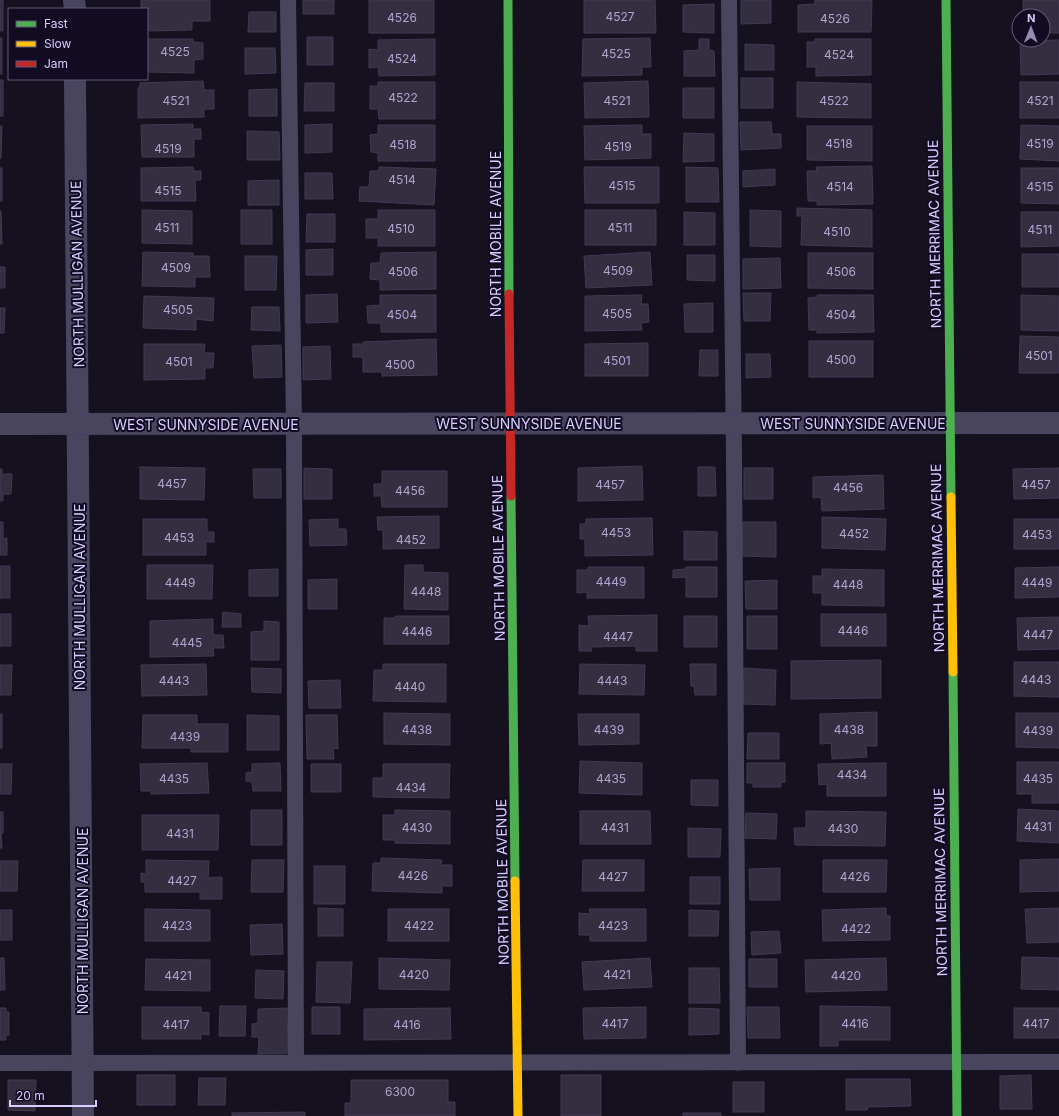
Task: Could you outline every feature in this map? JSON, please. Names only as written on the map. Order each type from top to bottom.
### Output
[{"type":"street","name":"NORTH MOBILE AVENUE","points":[[508,0],[510,424],[518,1116]]},
{"type":"street","name":"NORTH MERRIMAC AVENUE","points":[[946,0],[957,1116]]},
{"type":"street","name":"NORTH MULLIGAN AVENUE","points":[[75,80],[83,1116]]},
{"type":"street","name":"WEST SUNNYSIDE AVENUE","points":[[0,424],[1059,423]]},
{"type":"lane","points":[[288,0],[294,424],[296,1063]]},
{"type":"lane","points":[[729,0],[738,1062]]},
{"type":"lane","points":[[0,1063],[1059,1062]]},
{"type":"building","points":[[0,0],[3,0],[3,31],[0,31]]},
{"type":"building","points":[[141,0],[210,0],[210,21],[192,21],[192,30],[148,31],[148,8],[141,8]]},
{"type":"building","points":[[303,0],[334,0],[334,14],[303,14]]},
{"type":"building","points":[[369,0],[434,0],[434,33],[369,33]]},
{"type":"building","points":[[584,0],[655,0],[656,33],[584,33]]},
{"type":"building","points":[[741,0],[771,0],[771,23],[741,24]]},
{"type":"building","points":[[815,0],[872,0],[871,32],[798,32],[798,5],[815,4]]},
{"type":"building","points":[[1023,0],[1059,0],[1059,33],[1051,33],[1051,8],[1023,8]]},
{"type":"building","points":[[714,4],[714,33],[683,32],[683,5]]},
{"type":"building","points":[[249,12],[276,12],[276,32],[248,32]]},
{"type":"building","points":[[307,37],[333,37],[333,65],[307,65]]},
{"type":"building","points":[[0,38],[2,38],[2,74],[0,74]]},
{"type":"building","points":[[650,38],[651,67],[642,67],[642,75],[582,76],[583,39]]},
{"type":"building","points":[[148,39],[193,39],[193,42],[203,43],[203,59],[194,60],[194,73],[148,72]]},
{"type":"building","points":[[435,39],[435,75],[379,76],[378,67],[369,68],[369,49],[378,50],[378,40]]},
{"type":"building","points":[[699,39],[709,39],[709,50],[714,51],[715,76],[684,76],[684,51],[699,50]]},
{"type":"building","points":[[815,39],[871,39],[871,75],[816,76],[816,67],[807,67],[807,42],[815,42]]},
{"type":"building","points":[[1051,40],[1059,40],[1059,74],[1021,75],[1020,48],[1051,48]]},
{"type":"building","points":[[745,44],[774,45],[774,70],[745,70]]},
{"type":"building","points":[[245,48],[275,48],[276,73],[245,74]]},
{"type":"building","points":[[741,78],[773,78],[773,108],[741,108]]},
{"type":"building","points":[[0,80],[3,80],[3,116],[0,116]]},
{"type":"building","points":[[203,81],[204,90],[214,90],[214,109],[204,109],[204,117],[138,118],[138,88],[140,88],[140,83]]},
{"type":"building","points":[[648,81],[649,117],[585,118],[584,83]]},
{"type":"building","points":[[378,82],[435,82],[435,119],[379,119],[378,109],[370,109],[370,86],[378,86]]},
{"type":"building","points":[[797,82],[871,84],[871,118],[797,117]]},
{"type":"building","points":[[1020,82],[1059,82],[1059,118],[1020,118]]},
{"type":"building","points":[[305,83],[334,83],[334,111],[304,111]]},
{"type":"building","points":[[683,88],[714,88],[714,118],[683,118]]},
{"type":"building","points":[[277,89],[277,116],[249,116],[249,90]]},
{"type":"building","points":[[740,122],[771,122],[772,134],[781,134],[781,148],[741,150]]},
{"type":"building","points":[[193,124],[193,129],[201,129],[201,139],[194,139],[194,157],[142,157],[141,125]]},
{"type":"building","points":[[332,124],[332,152],[305,153],[305,125]]},
{"type":"building","points":[[378,125],[435,125],[435,161],[378,161],[378,153],[371,152],[370,135],[378,134]]},
{"type":"building","points":[[642,125],[642,134],[651,134],[651,158],[585,160],[584,126]]},
{"type":"building","points":[[1021,125],[1059,126],[1059,161],[1020,159]]},
{"type":"building","points":[[0,126],[2,126],[1,158],[0,158]]},
{"type":"building","points":[[807,126],[872,126],[872,161],[807,160]]},
{"type":"building","points":[[247,131],[279,132],[280,160],[247,160]]},
{"type":"building","points":[[684,133],[714,134],[714,161],[683,162]]},
{"type":"building","points":[[872,166],[873,204],[817,205],[817,201],[808,201],[807,171],[817,171],[816,167]]},
{"type":"building","points":[[193,167],[194,171],[201,171],[201,180],[195,180],[196,201],[141,201],[141,168]]},
{"type":"building","points":[[379,167],[436,169],[434,205],[359,201],[360,187],[369,187],[370,171],[379,171]]},
{"type":"building","points":[[584,167],[659,167],[659,203],[585,203]]},
{"type":"building","points":[[686,167],[718,168],[719,202],[686,202]]},
{"type":"building","points":[[0,168],[2,168],[2,201],[0,201]]},
{"type":"building","points":[[1021,168],[1059,168],[1059,204],[1021,203]]},
{"type":"building","points":[[775,169],[775,185],[743,187],[743,171]]},
{"type":"building","points":[[305,173],[332,173],[333,199],[305,199]]},
{"type":"building","points":[[279,180],[279,205],[248,205],[248,181]]},
{"type":"building","points":[[797,208],[872,210],[872,247],[801,245],[802,216],[797,216]]},
{"type":"building","points":[[142,210],[192,211],[192,244],[142,243]]},
{"type":"building","points":[[241,210],[272,210],[272,244],[241,244]]},
{"type":"building","points":[[378,210],[435,210],[435,246],[378,246],[378,238],[366,238],[366,219],[378,219]]},
{"type":"building","points":[[585,210],[656,210],[656,245],[585,245]]},
{"type":"building","points":[[750,210],[781,211],[781,247],[750,246]]},
{"type":"building","points":[[1,211],[2,244],[0,244]]},
{"type":"building","points":[[684,212],[715,213],[715,245],[684,245]]},
{"type":"building","points":[[1021,212],[1059,212],[1059,246],[1021,247]]},
{"type":"building","points":[[307,214],[335,214],[335,242],[306,242]]},
{"type":"building","points":[[333,249],[333,275],[306,275],[306,250]]},
{"type":"building","points":[[143,252],[193,253],[193,256],[209,256],[210,277],[195,277],[195,287],[142,286]]},
{"type":"building","points":[[436,252],[436,289],[380,290],[380,280],[370,279],[371,263],[380,263],[381,253]]},
{"type":"building","points":[[650,252],[652,285],[586,288],[584,256]]},
{"type":"building","points":[[808,253],[873,253],[873,289],[808,288]]},
{"type":"building","points":[[1022,254],[1059,254],[1059,287],[1022,287]]},
{"type":"building","points":[[687,255],[715,255],[715,281],[687,280]]},
{"type":"building","points":[[245,256],[277,256],[276,290],[245,290]]},
{"type":"building","points":[[780,258],[781,288],[743,289],[743,259]]},
{"type":"building","points":[[0,267],[5,267],[5,288],[0,288]]},
{"type":"building","points":[[743,293],[771,293],[770,321],[744,321]]},
{"type":"building","points":[[337,294],[338,322],[306,323],[306,295]]},
{"type":"building","points":[[380,295],[436,295],[436,332],[381,332],[381,323],[368,323],[367,306],[380,305]]},
{"type":"building","points":[[642,295],[641,304],[648,304],[649,322],[641,323],[642,330],[585,331],[585,296]]},
{"type":"building","points":[[817,295],[873,295],[874,332],[817,333],[817,330],[809,330],[808,298],[817,297]]},
{"type":"building","points":[[1021,295],[1059,296],[1059,331],[1021,330]]},
{"type":"building","points":[[144,296],[214,298],[213,321],[196,319],[196,330],[143,328]]},
{"type":"building","points":[[713,303],[713,332],[685,332],[684,304]]},
{"type":"building","points":[[252,307],[279,307],[280,331],[251,330]]},
{"type":"building","points":[[0,308],[5,308],[4,333],[0,333]]},
{"type":"building","points":[[1020,336],[1059,337],[1059,373],[1019,373]]},
{"type":"building","points":[[436,339],[437,375],[382,376],[382,372],[363,372],[363,357],[353,357],[353,344],[363,344],[363,342]]},
{"type":"building","points":[[809,341],[873,341],[873,377],[809,377]]},
{"type":"building","points":[[648,343],[648,376],[585,376],[585,344]]},
{"type":"building","points":[[144,344],[205,344],[204,353],[214,353],[213,368],[205,368],[205,379],[144,380]]},
{"type":"building","points":[[281,345],[282,377],[254,378],[252,346]]},
{"type":"building","points":[[330,346],[331,379],[303,380],[303,347]]},
{"type":"building","points":[[700,350],[718,350],[718,376],[699,376]]},
{"type":"building","points":[[746,354],[770,354],[771,377],[746,378]]},
{"type":"building","points":[[642,466],[643,500],[578,501],[578,468]]},
{"type":"building","points":[[140,467],[205,468],[204,500],[140,499]]},
{"type":"building","points":[[698,467],[715,467],[716,496],[698,496]]},
{"type":"building","points":[[304,468],[332,469],[332,499],[304,499]]},
{"type":"building","points":[[744,468],[773,468],[773,499],[744,499]]},
{"type":"building","points":[[1059,468],[1059,498],[1014,499],[1013,469]]},
{"type":"building","points":[[0,469],[2,469],[2,474],[12,474],[11,494],[3,494],[3,501],[0,501]]},
{"type":"building","points":[[253,469],[281,469],[281,498],[254,498]]},
{"type":"building","points":[[382,471],[447,471],[447,507],[382,507],[381,496],[374,496],[374,484],[382,484]]},
{"type":"building","points":[[883,475],[884,509],[822,511],[821,497],[813,498],[813,477]]},
{"type":"building","points":[[439,516],[439,548],[383,549],[383,530],[378,530],[377,517]]},
{"type":"building","points":[[822,517],[886,519],[885,550],[822,548]]},
{"type":"building","points":[[652,518],[653,555],[585,556],[585,539],[580,539],[580,524],[586,524],[586,519]]},
{"type":"building","points":[[143,519],[207,519],[207,532],[214,532],[214,542],[206,542],[206,555],[143,555]]},
{"type":"building","points":[[338,519],[338,529],[346,529],[347,545],[310,546],[309,520]]},
{"type":"building","points":[[1014,519],[1059,519],[1059,549],[1014,549]]},
{"type":"building","points":[[0,522],[3,522],[3,539],[7,538],[7,555],[0,555]]},
{"type":"building","points":[[743,522],[776,522],[776,557],[742,556]]},
{"type":"building","points":[[684,531],[717,532],[717,560],[684,560]]},
{"type":"building","points":[[147,565],[213,565],[212,599],[147,599]]},
{"type":"building","points":[[405,565],[423,565],[423,572],[448,573],[448,610],[404,609]]},
{"type":"building","points":[[0,566],[10,566],[10,598],[0,598]]},
{"type":"building","points":[[588,567],[644,567],[644,598],[587,598],[587,592],[577,593],[577,570],[588,570]]},
{"type":"building","points":[[686,567],[717,567],[717,597],[686,597],[686,577],[673,578],[673,570],[686,569]]},
{"type":"building","points":[[1059,567],[1059,597],[1015,598],[1015,568]]},
{"type":"building","points":[[278,569],[278,596],[249,596],[249,570]]},
{"type":"building","points":[[822,569],[884,570],[884,606],[822,605],[822,593],[813,593],[813,576],[822,576]]},
{"type":"building","points":[[337,579],[337,609],[308,609],[308,580]]},
{"type":"building","points":[[777,580],[777,609],[746,609],[745,581]]},
{"type":"building","points":[[223,612],[241,614],[241,627],[222,627]]},
{"type":"building","points":[[0,614],[11,614],[11,646],[0,646]]},
{"type":"building","points":[[821,614],[886,614],[886,646],[821,646]]},
{"type":"building","points":[[657,615],[657,651],[636,651],[636,646],[591,647],[592,651],[579,651],[579,625],[589,626],[588,616]]},
{"type":"building","points":[[395,616],[449,616],[449,644],[384,644],[384,618],[395,618]]},
{"type":"building","points":[[684,616],[717,616],[717,647],[684,647]]},
{"type":"building","points":[[747,616],[777,616],[777,649],[747,649]]},
{"type":"building","points":[[1059,617],[1059,649],[1018,650],[1017,618]]},
{"type":"building","points":[[213,619],[213,635],[223,635],[224,648],[213,648],[214,656],[150,657],[150,621]]},
{"type":"building","points":[[264,621],[279,622],[279,660],[251,660],[251,632],[264,631]]},
{"type":"building","points":[[881,660],[881,698],[791,699],[791,661]]},
{"type":"building","points":[[1014,662],[1059,662],[1059,697],[1014,696]]},
{"type":"building","points":[[206,664],[207,695],[142,696],[141,665]]},
{"type":"building","points":[[383,664],[446,664],[446,702],[373,701],[374,670],[383,670]]},
{"type":"building","points":[[580,664],[645,665],[644,695],[579,694]]},
{"type":"building","points":[[690,664],[716,664],[716,695],[695,695],[694,686],[691,686]]},
{"type":"building","points":[[0,665],[12,665],[11,695],[0,695]]},
{"type":"building","points":[[251,668],[281,669],[281,693],[252,692]]},
{"type":"building","points":[[744,668],[776,670],[775,705],[743,704]]},
{"type":"building","points":[[340,680],[341,708],[309,708],[308,681]]},
{"type":"building","points":[[877,712],[877,746],[866,746],[867,757],[832,759],[831,743],[820,744],[820,714]]},
{"type":"building","points":[[384,713],[450,714],[450,745],[384,744]]},
{"type":"building","points":[[1016,713],[1059,713],[1059,748],[1016,747]]},
{"type":"building","points":[[0,714],[2,714],[2,748],[0,748]]},
{"type":"building","points":[[578,714],[639,714],[639,744],[579,745]]},
{"type":"building","points":[[143,715],[197,715],[197,724],[228,724],[228,752],[191,752],[191,748],[142,748]]},
{"type":"building","points":[[247,715],[279,716],[279,750],[247,750]]},
{"type":"building","points":[[306,715],[337,715],[338,749],[333,748],[334,759],[307,759]]},
{"type":"building","points":[[748,733],[779,733],[779,759],[747,759]]},
{"type":"building","points":[[580,761],[642,763],[642,795],[579,793]]},
{"type":"building","points":[[1017,762],[1059,762],[1059,803],[1032,803],[1032,794],[1017,794]]},
{"type":"building","points":[[207,763],[209,793],[151,794],[151,791],[141,791],[140,764]]},
{"type":"building","points":[[280,763],[281,791],[253,791],[252,782],[246,781],[246,773],[252,772],[252,764]]},
{"type":"building","points":[[747,763],[785,763],[785,782],[781,783],[781,787],[753,787],[753,783],[747,783]]},
{"type":"building","points":[[886,763],[886,796],[827,796],[827,784],[819,785],[818,764]]},
{"type":"building","points":[[0,764],[12,764],[11,794],[0,794]]},
{"type":"building","points":[[311,764],[341,764],[341,792],[311,792]]},
{"type":"building","points":[[383,764],[450,764],[449,798],[373,797],[373,778],[383,778]]},
{"type":"building","points":[[691,780],[718,780],[718,806],[691,805]]},
{"type":"building","points":[[1018,809],[1059,811],[1059,843],[1017,841]]},
{"type":"building","points":[[251,810],[282,810],[282,845],[251,845]]},
{"type":"building","points":[[395,810],[450,811],[450,844],[395,843],[395,840],[383,840],[383,815],[395,815]]},
{"type":"building","points":[[580,811],[650,811],[651,844],[580,844]]},
{"type":"building","points":[[806,811],[886,812],[885,846],[795,845],[794,828],[806,828]]},
{"type":"building","points":[[0,812],[3,812],[3,833],[1,833],[2,848],[0,848]]},
{"type":"building","points":[[746,813],[777,814],[776,839],[745,838]]},
{"type":"building","points":[[142,815],[219,815],[218,850],[142,850]]},
{"type":"building","points":[[688,828],[721,829],[720,857],[688,857]]},
{"type":"building","points":[[381,858],[442,860],[441,865],[452,865],[452,886],[442,886],[442,893],[372,891],[373,863],[381,863]]},
{"type":"building","points":[[1059,859],[1059,891],[1020,892],[1020,860]]},
{"type":"building","points":[[146,860],[209,861],[208,878],[222,877],[222,899],[200,899],[200,892],[145,892],[145,882],[141,882],[141,873],[146,874]]},
{"type":"building","points":[[252,860],[284,860],[283,892],[251,892]]},
{"type":"building","points":[[583,860],[644,860],[644,891],[582,891]]},
{"type":"building","points":[[823,860],[887,860],[886,892],[823,892]]},
{"type":"building","points":[[0,861],[18,861],[17,891],[0,891]]},
{"type":"building","points":[[314,866],[345,866],[345,904],[314,904]]},
{"type":"building","points":[[780,868],[780,900],[750,900],[749,869]]},
{"type":"building","points":[[690,877],[720,877],[720,904],[690,904]]},
{"type":"building","points":[[318,908],[343,909],[343,936],[318,936]]},
{"type":"building","points":[[886,908],[886,916],[890,916],[890,940],[823,941],[822,910]]},
{"type":"building","points":[[1059,908],[1059,942],[1027,943],[1025,909]]},
{"type":"building","points":[[145,909],[210,910],[210,941],[145,941]]},
{"type":"building","points":[[388,909],[449,909],[449,941],[388,941]]},
{"type":"building","points":[[589,909],[646,909],[646,941],[590,941],[590,935],[579,935],[579,913],[590,914]]},
{"type":"building","points":[[0,910],[12,910],[12,940],[0,940]]},
{"type":"building","points":[[689,910],[719,911],[718,936],[689,936]]},
{"type":"building","points":[[282,924],[283,954],[251,955],[250,925]]},
{"type":"building","points":[[779,931],[781,953],[752,955],[751,932]]},
{"type":"building","points":[[1022,957],[1059,958],[1059,990],[1021,989]]},
{"type":"building","points":[[0,958],[4,958],[5,990],[0,990]]},
{"type":"building","points":[[379,958],[450,960],[449,990],[379,989]]},
{"type":"building","points":[[650,958],[652,987],[584,990],[582,962]]},
{"type":"building","points":[[886,958],[887,990],[806,992],[805,960]]},
{"type":"building","points":[[146,959],[210,960],[210,991],[145,990]]},
{"type":"building","points":[[749,959],[777,959],[777,987],[749,987]]},
{"type":"building","points":[[317,962],[352,962],[350,1003],[316,1002]]},
{"type":"building","points":[[689,968],[719,968],[720,1003],[689,1003]]},
{"type":"building","points":[[256,970],[284,971],[283,999],[255,998]]},
{"type":"building","points":[[220,1006],[246,1006],[245,1036],[219,1036]]},
{"type":"building","points":[[820,1006],[890,1007],[890,1040],[838,1040],[838,1046],[820,1046]]},
{"type":"building","points":[[142,1007],[201,1007],[201,1012],[209,1013],[209,1035],[201,1034],[201,1039],[142,1039]]},
{"type":"building","points":[[312,1007],[340,1007],[340,1034],[312,1034]]},
{"type":"building","points":[[646,1007],[646,1038],[584,1039],[583,1008]]},
{"type":"building","points":[[747,1007],[779,1007],[780,1038],[748,1038]]},
{"type":"building","points":[[0,1008],[6,1008],[6,1012],[9,1012],[9,1035],[6,1035],[6,1040],[0,1040]]},
{"type":"building","points":[[287,1008],[288,1053],[258,1054],[259,1037],[252,1037],[252,1024],[258,1023],[258,1009]]},
{"type":"building","points":[[450,1008],[451,1039],[364,1040],[364,1009]]},
{"type":"building","points":[[689,1008],[719,1009],[719,1034],[689,1035]]},
{"type":"building","points":[[1014,1008],[1059,1008],[1059,1038],[1014,1038]]},
{"type":"building","points":[[137,1075],[175,1075],[175,1105],[137,1105]]},
{"type":"building","points":[[561,1075],[601,1075],[601,1116],[561,1116]]},
{"type":"building","points":[[1031,1075],[1032,1109],[1000,1109],[1000,1076]]},
{"type":"building","points":[[199,1078],[226,1078],[225,1105],[198,1105]]},
{"type":"building","points":[[846,1079],[910,1079],[911,1106],[868,1107],[867,1110],[846,1110]]},
{"type":"building","points":[[8,1080],[36,1080],[35,1111],[8,1110]]},
{"type":"building","points":[[351,1080],[448,1080],[448,1102],[455,1102],[455,1116],[345,1116],[345,1103],[351,1103]]},
{"type":"building","points":[[733,1082],[764,1082],[764,1112],[733,1112]]},
{"type":"building","points":[[305,1112],[305,1116],[232,1116],[232,1113]]},
{"type":"building","points":[[683,1113],[721,1113],[721,1116],[683,1116]]},
{"type":"traffic: fast","points":[[508,0],[509,294]]},
{"type":"traffic: fast","points":[[946,0],[951,497]]},
{"type":"traffic: fast","points":[[511,496],[515,881]]},
{"type":"traffic: fast","points":[[953,672],[957,1116]]},
{"type":"traffic: slow","points":[[951,497],[953,672]]},
{"type":"traffic: slow","points":[[515,881],[518,1116]]},
{"type":"traffic: jam","points":[[509,294],[511,496]]}]
